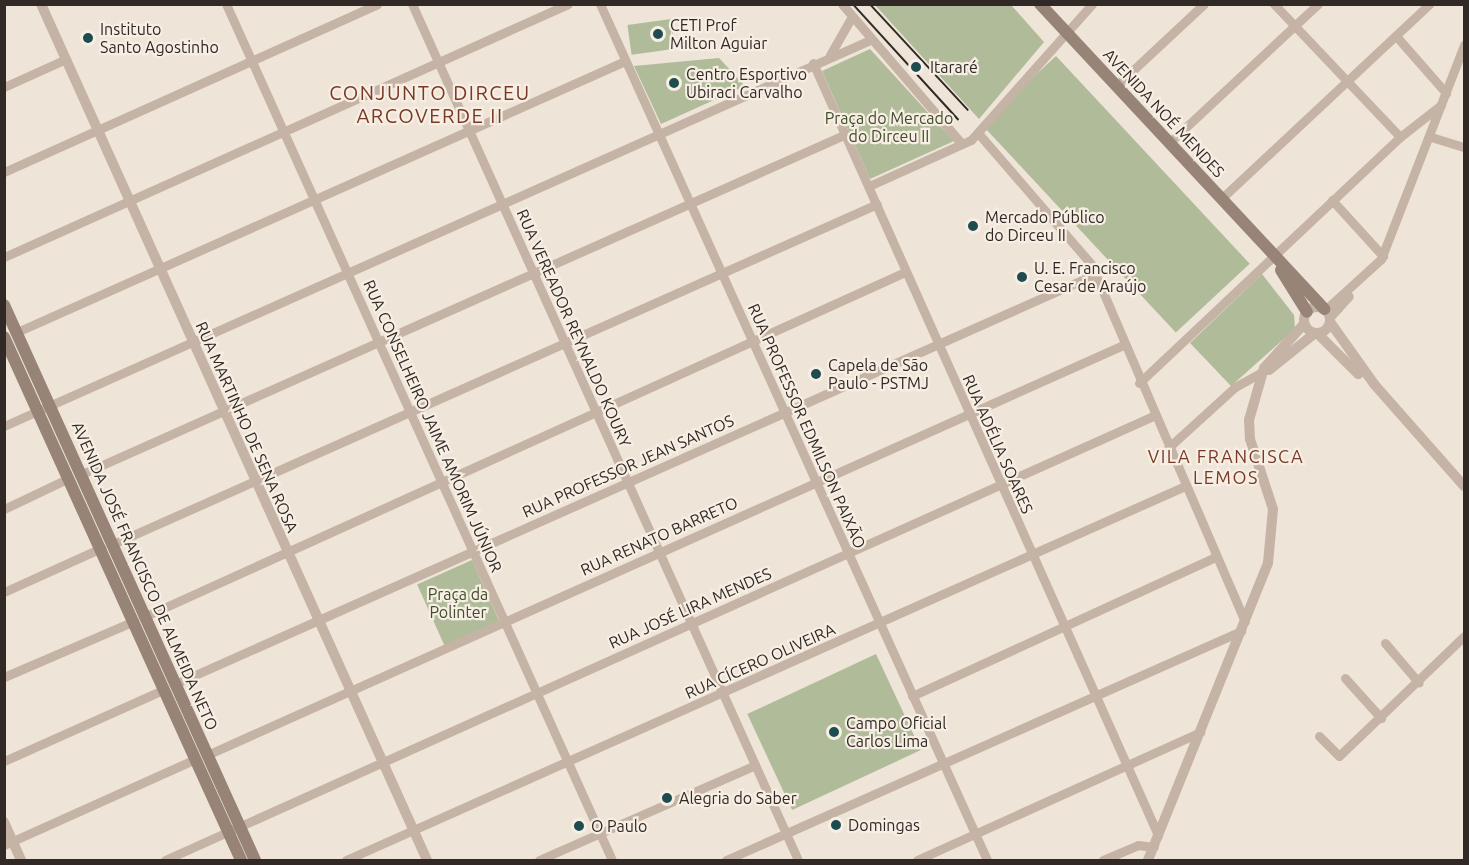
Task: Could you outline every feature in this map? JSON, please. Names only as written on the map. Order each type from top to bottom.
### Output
[{"type":"main road","name":"AVENIDA NOÉ MENDES","points":[[1040,4],[1222,198],[1327,315]]},
{"type":"main road","name":"AVENIDA NOÉ MENDES","points":[[1273,255],[1305,318]]},
{"type":"main road","name":"AVENIDA JOSÉ FRANCISCO DE ALMEIDA NETO","points":[[4,305],[17,332],[69,478],[146,616],[170,687]]},
{"type":"main road","name":"AVENIDA JOSÉ FRANCISCO DE ALMEIDA NETO","points":[[5,338],[82,474],[134,621],[170,687],[234,829],[255,861]]},
{"type":"main road","name":"AVENIDA JOSÉ FRANCISCO DE ALMEIDA NETO","points":[[234,829],[241,861]]},
{"type":"street","name":"RUA MARTINHO DE SENA ROSA","points":[[41,4],[427,861]]},
{"type":"street","name":"RUA CONSELHEIRO JAIME AMORIM JÚNIOR","points":[[226,4],[612,861]]},
{"type":"street","points":[[4,172],[377,4]]},
{"type":"street","name":"RUA VEREADOR REYNALDO KOURY","points":[[412,4],[798,861]]},
{"type":"street","points":[[4,257],[568,4]]},
{"type":"street","name":"RUA PROFESSOR EDMILSON PAIXÃO","points":[[600,4],[987,861]]},
{"type":"street","points":[[842,4],[850,20],[962,144]]},
{"type":"street","points":[[869,186],[962,144],[978,133],[1064,32],[1092,4]]},
{"type":"street","points":[[1116,86],[1204,4]]},
{"type":"street","points":[[1274,4],[1400,137]]},
{"type":"street","points":[[1170,142],[1318,4]]},
{"type":"street","points":[[1222,198],[1429,4]]},
{"type":"street","points":[[830,55],[850,20]]},
{"type":"street","points":[[1396,36],[1446,93]]},
{"type":"street","points":[[4,426],[191,340],[658,134],[830,55],[868,41]]},
{"type":"street","points":[[1168,448],[1317,334],[1327,315],[1383,256],[1431,137],[1441,105],[1460,68],[1464,45]]},
{"type":"street","points":[[4,87],[66,59]]},
{"type":"street","points":[[17,332],[315,202],[625,61]]},
{"type":"street","name":"RUA ADÉLIA SOARES","points":[[813,63],[1158,836]]},
{"type":"street","points":[[1139,383],[1400,137],[1441,105]]},
{"type":"street","points":[[978,133],[1084,254],[1216,557],[1243,626]]},
{"type":"street","points":[[82,474],[846,134]]},
{"type":"street","points":[[1431,137],[1464,147]]},
{"type":"street","points":[[1332,200],[1383,256]]},
{"type":"street","points":[[4,592],[877,204]]},
{"type":"street","points":[[146,616],[905,272]]},
{"type":"street","name":"RUA PROFESSOR JEAN SANTOS","points":[[4,762],[1093,275]]},
{"type":"street","points":[[1148,861],[1268,562],[1274,530],[1272,502],[1248,430],[1265,372],[1305,318],[1327,315]]},
{"type":"street","name":"AVENIDA NOÉ MENDES","points":[[1327,315],[1374,384],[1464,486]]},
{"type":"street","name":"AVENIDA NOÉ MENDES","points":[[1305,318],[1317,334],[1374,384]]},
{"type":"street","name":"RUA RENATO BARRETO","points":[[9,843],[1123,345]]},
{"type":"street","name":"RUA JOSÉ LIRA MENDES","points":[[165,861],[1153,416]]},
{"type":"street","points":[[4,509],[69,478]]},
{"type":"street","name":"RUA CÍCERO OLIVEIRA","points":[[346,861],[1185,486]]},
{"type":"street","points":[[912,696],[1216,557]]},
{"type":"street","points":[[4,677],[134,621]]},
{"type":"street","points":[[726,861],[1095,696],[1243,626]]},
{"type":"street","points":[[1319,736],[1339,756],[1419,683],[1464,636]]},
{"type":"street","points":[[1385,643],[1419,683]]},
{"type":"street","points":[[1345,678],[1381,717]]},
{"type":"street","points":[[917,861],[1200,732]]},
{"type":"street","points":[[539,861],[755,765]]},
{"type":"street","points":[[4,822],[9,843],[21,861]]},
{"type":"street","points":[[1103,861],[1138,844],[1154,847]]},
{"type":"green space","points":[[875,5],[1011,5],[1044,42],[979,119]]},
{"type":"green space","points":[[671,19],[675,49],[632,55],[627,25]]},
{"type":"green space","name":"Praça do Mercado do Dirceu II","points":[[870,49],[954,141],[870,179],[822,71]]},
{"type":"green space","points":[[1056,56],[1250,264],[1176,333],[982,125]]},
{"type":"green space","points":[[719,58],[745,86],[661,124],[634,66]]},
{"type":"green space","points":[[1262,274],[1294,315],[1295,329],[1231,386],[1190,343]]},
{"type":"green space","name":"Praça da Polinter","points":[[472,560],[500,622],[445,647],[417,584]]},
{"type":"green space","name":"Campo Oficial Carlos Lima","points":[[876,654],[921,750],[792,810],[747,714]]},
{"type":"tram line","points":[[853,4],[958,119]]},
{"type":"tram line","points":[[870,4],[968,110]]},
{"type":"place","name":"CETI Prof Milton Aguiar","points":[[658,34]]},
{"type":"place","name":"Instituto Santo Agostinho","points":[[88,38]]},
{"type":"place","name":"Itararé","points":[[916,67]]},
{"type":"place","name":"Centro Esportivo Ubiraci Carvalho","points":[[674,83]]},
{"type":"place","name":"Mercado Público do Dirceu II","points":[[973,226]]},
{"type":"place","name":"U. E. Francisco Cesar de Araújo","points":[[1022,277]]},
{"type":"place","name":"Capela de São Paulo - PSTMJ","points":[[816,374]]},
{"type":"place","name":"Campo Oficial Carlos Lima","points":[[834,732]]},
{"type":"place","name":"Alegria do Saber","points":[[667,798]]},
{"type":"place","name":"Domingas","points":[[836,825]]},
{"type":"place","name":"O Paulo","points":[[579,826]]},
{"type":"district","name":"CONJUNTO DIRCEU ARCOVERDE II","points":[[430,104]]},
{"type":"district","name":"VILA FRANCISCA LEMOS","points":[[1226,467]]}]
